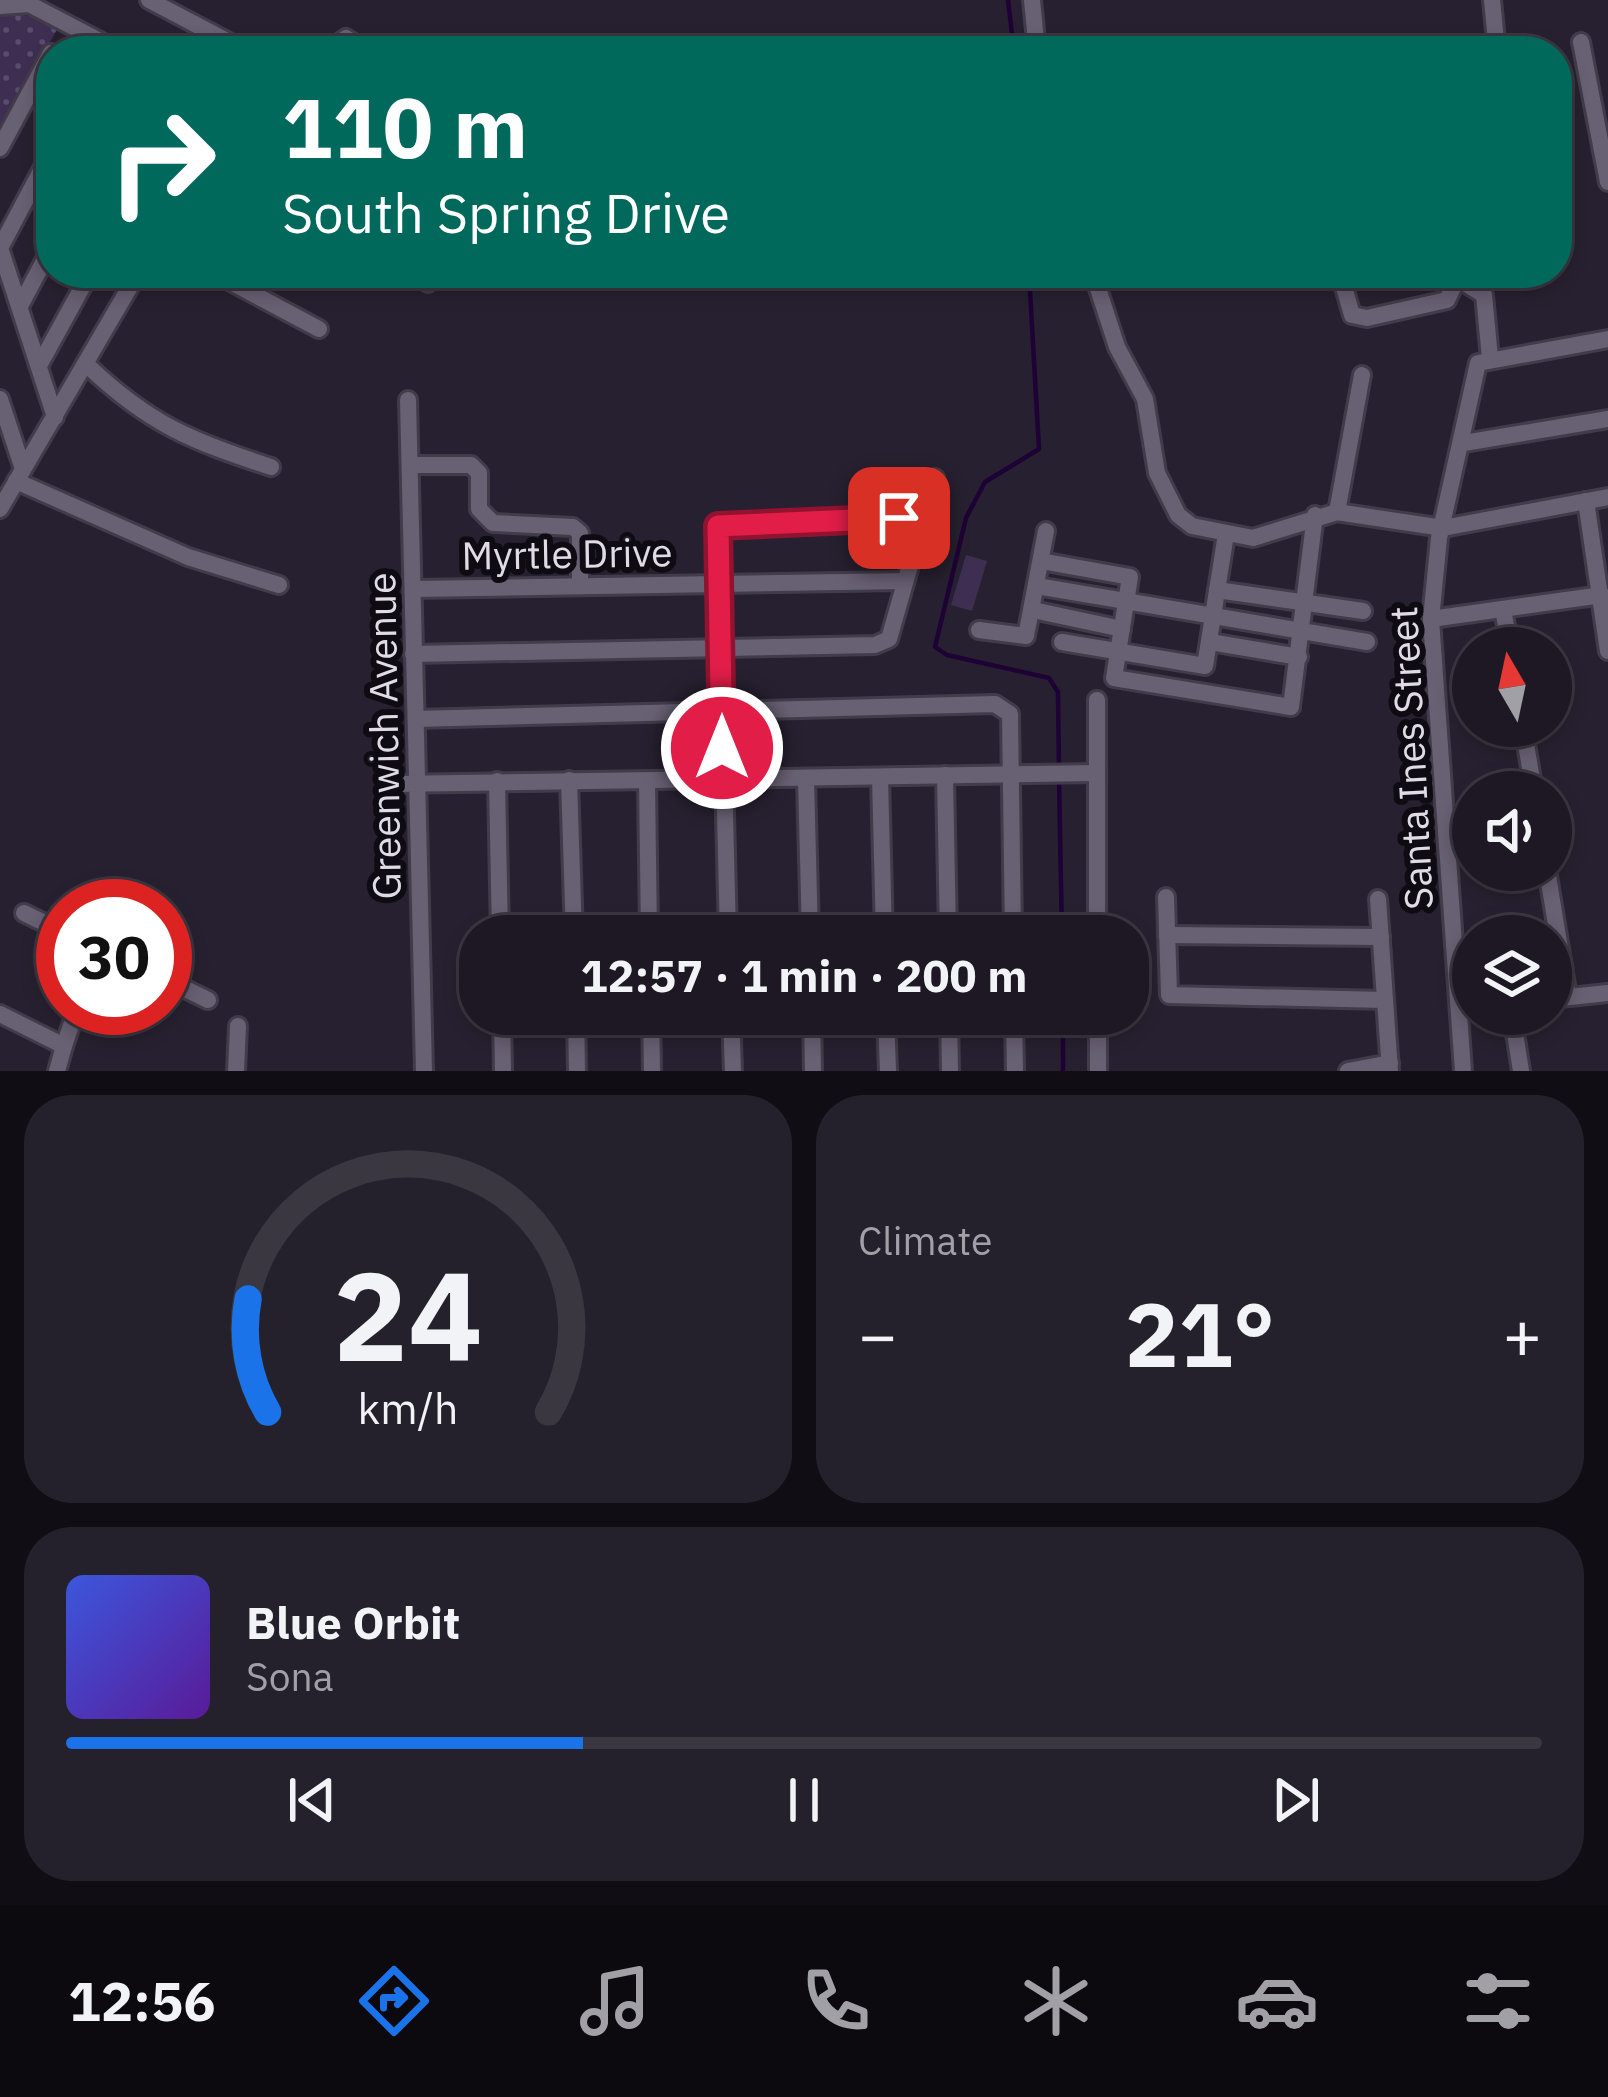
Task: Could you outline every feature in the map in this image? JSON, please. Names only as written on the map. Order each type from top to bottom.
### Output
[{"type":"street","points":[[149,0],[217,36]]},
{"type":"street","points":[[1032,0],[1036,36]]},
{"type":"street","points":[[1492,0],[1496,36]]},
{"type":"street","points":[[0,6],[29,4],[88,36]]},
{"type":"street","points":[[61,36],[67,24]]},
{"type":"street","points":[[1581,42],[1604,142],[1608,182]]},
{"type":"street","points":[[0,148],[36,82]]},
{"type":"street","points":[[36,180],[0,248],[55,417]]},
{"type":"street","points":[[20,306],[36,276]]},
{"type":"street","points":[[40,364],[82,288]]},
{"type":"street","points":[[0,509],[130,288]]},
{"type":"street","points":[[242,288],[320,329]]},
{"type":"street","points":[[1098,288],[1118,347],[1144,398],[1157,473],[1178,515],[1192,526],[1253,538],[1336,512],[1443,528],[1608,497]]},
{"type":"street","points":[[1344,288],[1352,314],[1358,318],[1447,300],[1454,288]]},
{"type":"street","points":[[1472,288],[1488,302],[1490,358],[1608,339]]},
{"type":"street","name":"Santa Ines Street","points":[[1458,915],[1431,619],[1473,372],[1490,358]]},
{"type":"street","points":[[87,364],[134,410],[174,432],[271,467]]},
{"type":"street","points":[[1336,512],[1362,375]]},
{"type":"street","points":[[0,399],[20,475],[188,557],[279,585]]},
{"type":"street","name":"Greenwich Avenue","points":[[408,400],[424,1071]]},
{"type":"street","points":[[1464,443],[1608,419]]},
{"type":"street","points":[[412,465],[471,465],[478,473],[479,509],[493,523],[573,527],[580,532],[580,586]]},
{"type":"street","points":[[875,519],[878,478]]},
{"type":"street","points":[[413,654],[874,645],[889,639],[935,478]]},
{"type":"street","points":[[1586,501],[1608,651]]},
{"type":"street","points":[[1041,561],[1127,575],[1114,678],[1291,707],[1315,515]]},
{"type":"street","points":[[727,915],[718,526],[924,516]]},
{"type":"street","points":[[979,631],[1026,636],[1046,531]]},
{"type":"street","points":[[1062,643],[1202,667],[1226,534]]},
{"type":"street","name":"Myrtle Drive","points":[[414,589],[905,581]]},
{"type":"street","points":[[1036,586],[1367,642]]},
{"type":"street","points":[[1217,590],[1363,611]]},
{"type":"street","points":[[1431,619],[1602,595]]},
{"type":"street","points":[[1503,609],[1506,627]]},
{"type":"street","points":[[1033,610],[1122,629]]},
{"type":"street","points":[[1210,642],[1299,657]]},
{"type":"street","points":[[1096,700],[1097,915]]},
{"type":"street","points":[[416,719],[994,704],[1010,714],[1013,915]]},
{"type":"street","points":[[393,784],[1096,773]]},
{"type":"street","points":[[945,775],[948,915]]},
{"type":"street","points":[[880,777],[883,915]]},
{"type":"street","points":[[806,779],[809,915]]},
{"type":"street","points":[[569,780],[573,915]]},
{"type":"street","points":[[497,781],[500,915]]},
{"type":"street","points":[[647,781],[650,915]]},
{"type":"street","points":[[1166,897],[1169,995],[1385,1000]]},
{"type":"street","points":[[1348,1071],[1390,1067],[1378,899]]},
{"type":"street","points":[[24,913],[36,919]]},
{"type":"street","points":[[1167,935],[1381,937]]},
{"type":"street","points":[[192,992],[208,1000]]},
{"type":"street","points":[[1572,997],[1608,993]]},
{"type":"street","points":[[0,1014],[64,1046]]},
{"type":"street","points":[[236,1071],[238,1026]]},
{"type":"street","points":[[57,1071],[68,1035]]},
{"type":"street","points":[[502,1035],[503,1071]]},
{"type":"street","points":[[577,1035],[578,1071]]},
{"type":"street","points":[[651,1035],[652,1071]]},
{"type":"street","points":[[731,1035],[733,1071]]},
{"type":"street","points":[[813,1035],[814,1071]]},
{"type":"street","points":[[887,1035],[888,1071]]},
{"type":"street","points":[[949,1035],[950,1071]]},
{"type":"street","points":[[1014,1035],[1015,1071]]},
{"type":"street","points":[[1098,1035],[1098,1071]]},
{"type":"street","name":"Santa Ines Street","points":[[1462,1071],[1464,1035]]},
{"type":"street","points":[[1515,1035],[1521,1071]]},
{"type":"shaded area","points":[[0,15],[25,15],[59,26],[53,36],[36,36],[36,67],[0,130]]},
{"type":"shaded area","points":[[966,555],[987,561],[972,611],[951,605]]},
{"type":"waterway","points":[[1008,0],[1012,36]]},
{"type":"waterway","points":[[1030,288],[1039,449],[985,482],[966,518],[935,647],[947,655],[1049,678],[1058,692],[1059,768]]},
{"type":"waterway","points":[[1059,780],[1062,915]]},
{"type":"waterway","points":[[1063,1035],[1063,1071]]},
{"type":"route","points":[[722,748],[718,526],[899,518]]}]
